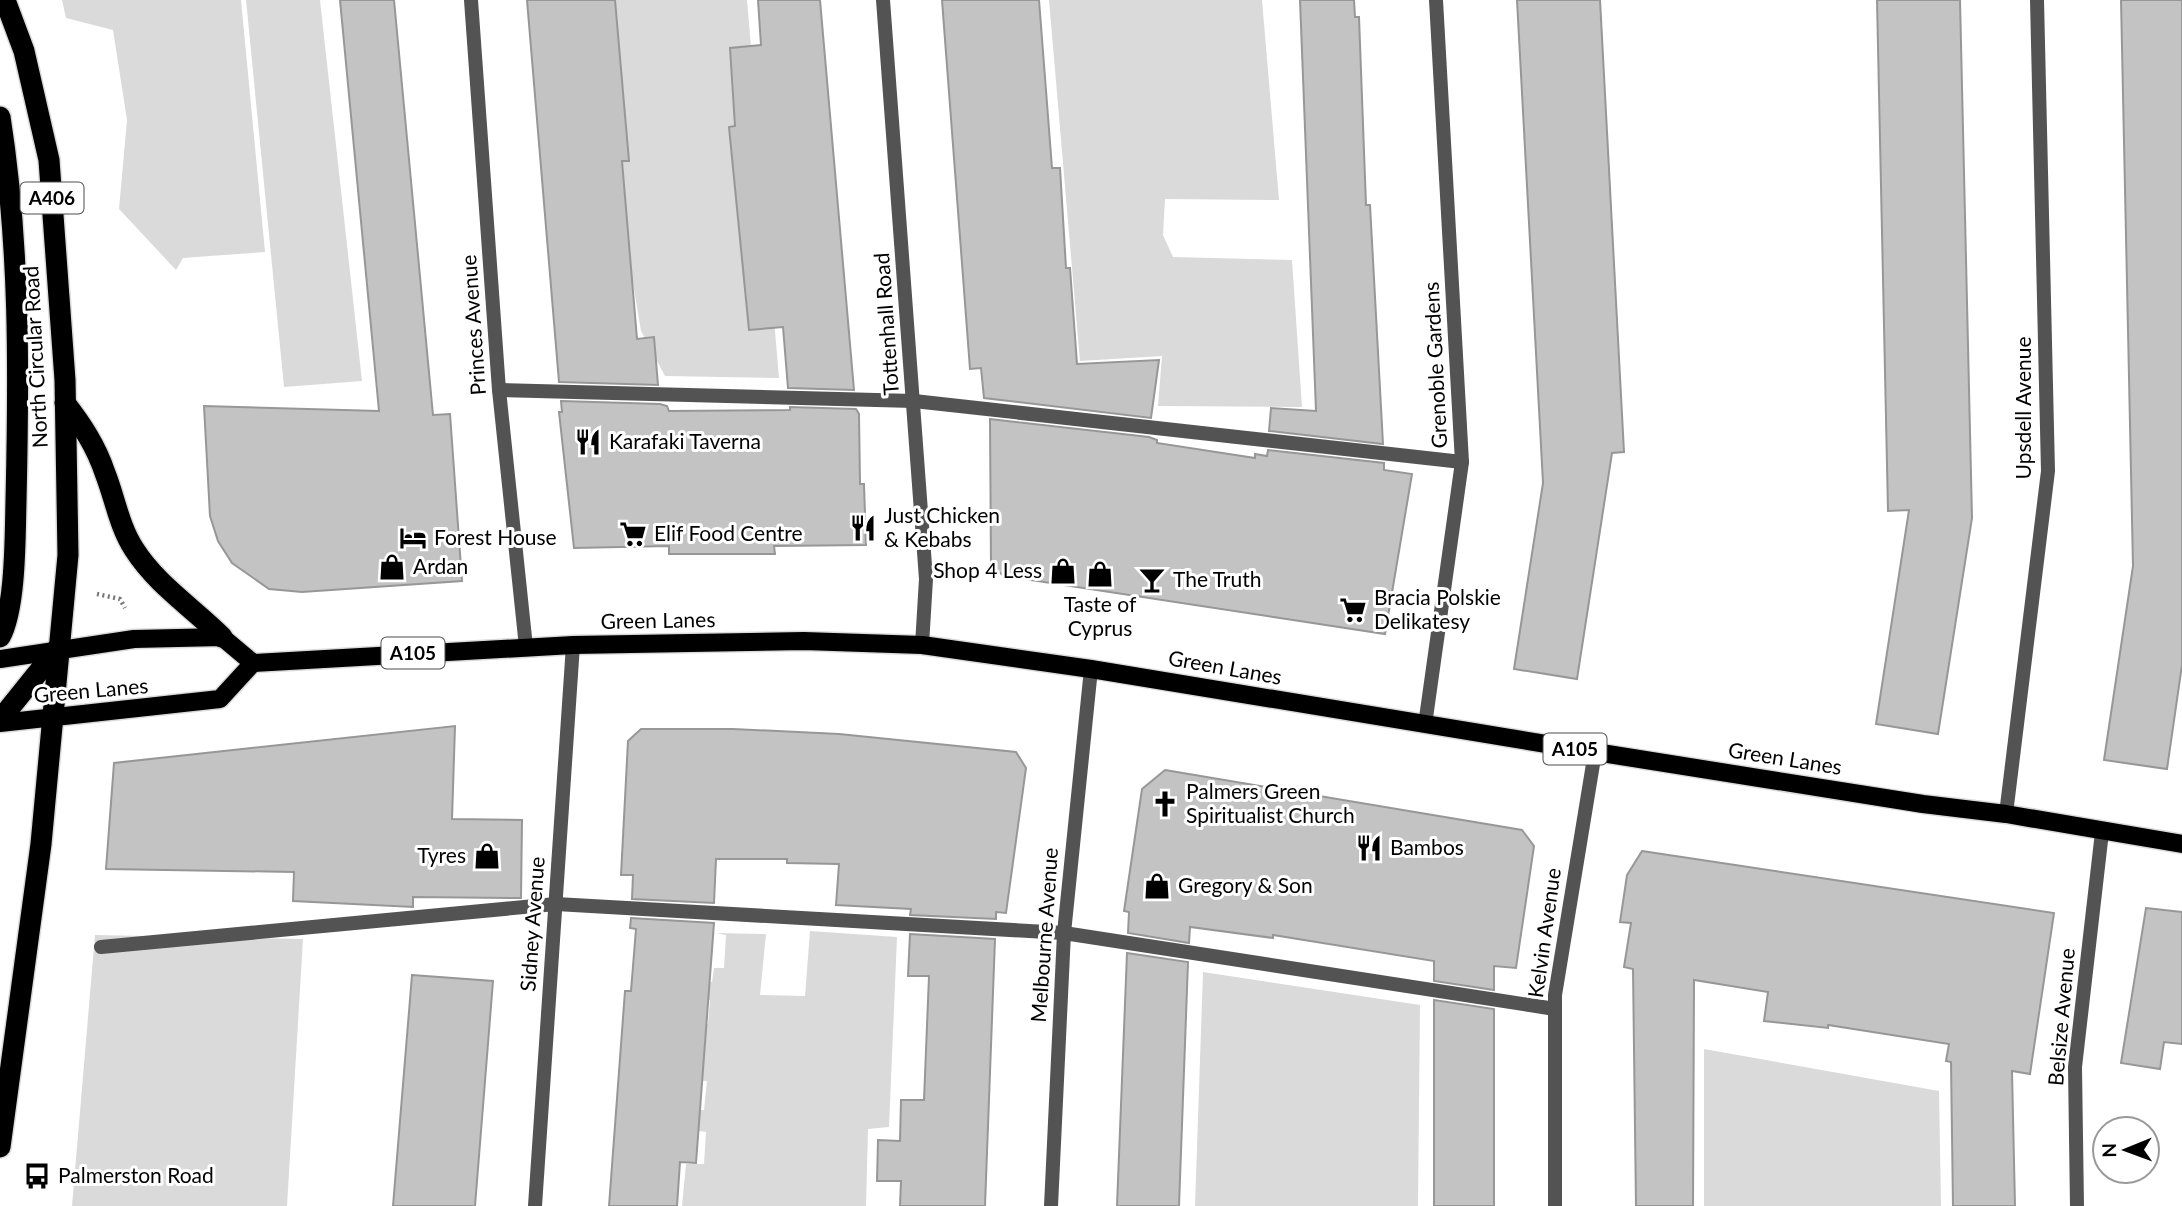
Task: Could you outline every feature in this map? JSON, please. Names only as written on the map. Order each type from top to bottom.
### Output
[{"type":"highway","name":"North Circular Road","points":[[5,0],[24,51],[49,160],[65,402],[68,555],[51,716]]},
{"type":"highway","name":"A406","points":[[0,117],[12,194],[18,429],[15,552],[6,626],[0,638]]},
{"type":"highway","points":[[65,402],[90,436],[106,473],[117,513],[133,548],[152,573],[222,637]]},
{"type":"highway","name":"A406","points":[[0,721],[57,649]]},
{"type":"highway","name":"A406","points":[[0,1147],[41,844],[51,716]]},
{"type":"main road","name":"Green Lanes","points":[[0,659],[134,639],[222,637]]},
{"type":"main road","points":[[222,637],[253,663]]},
{"type":"main road","name":"Green Lanes","points":[[0,721],[140,710],[220,699],[253,663],[573,645],[804,641],[922,645],[1091,669],[1424,725],[1923,804],[2006,814],[2182,844]]},
{"type":"street","name":"Princes Avenue","points":[[471,0],[499,390],[526,647]]},
{"type":"street","name":"Tottenhall Road","points":[[883,0],[926,579],[922,645]]},
{"type":"street","name":"Grenoble Gardens","points":[[1424,725],[1462,462],[1436,0]]},
{"type":"street","name":"Upsdell Avenue","points":[[2006,814],[2048,471],[2038,0]]},
{"type":"street","points":[[499,390],[914,401],[1462,462]]},
{"type":"street","name":"Sidney Avenue","points":[[535,1206],[573,645]]},
{"type":"street","name":"Melbourne Avenue","points":[[1051,1206],[1064,933],[1091,669]]},
{"type":"street","name":"Kelvin Avenue","points":[[1555,1206],[1555,1009],[1595,752]]},
{"type":"street","name":"Belsize Avenue","points":[[2077,1206],[2075,1067],[2102,832]]},
{"type":"street","points":[[101,947],[556,904],[1064,933],[1555,1009]]},
{"type":"path","points":[[96,594],[120,599]]},
{"type":"shaded area","points":[[62,0],[241,0],[265,252],[183,258],[176,270],[119,209],[127,120],[113,30],[66,18]]},
{"type":"shaded area","points":[[246,0],[320,0],[362,381],[284,387]]},
{"type":"shaded area","points":[[596,0],[747,0],[779,378],[665,376],[641,331],[606,122]]},
{"type":"shaded area","points":[[1049,0],[1262,0],[1279,200],[1165,199],[1163,235],[1173,257],[1292,260],[1302,407],[1158,406],[1162,356],[1080,361]]},
{"type":"shaded area","points":[[810,931],[897,937],[889,1127],[868,1129],[866,1206],[682,1206],[686,1164],[704,1164],[706,1132],[685,1129],[685,1109],[704,1110],[707,1081],[686,1080],[691,1023],[708,1024],[710,1000],[692,999],[694,981],[712,982],[714,968],[724,968],[726,935],[716,933],[766,934],[760,995],[805,996]]},
{"type":"shaded area","points":[[95,935],[303,939],[287,1206],[72,1206]]},
{"type":"shaded area","points":[[1203,972],[1420,1005],[1418,1206],[1195,1206]]},
{"type":"shaded area","points":[[1704,1049],[1939,1091],[1941,1206],[1704,1206]]},
{"type":"building","points":[[340,0],[394,0],[433,415],[450,414],[462,581],[302,592],[269,589],[232,563],[218,541],[210,516],[204,406],[379,411]]},
{"type":"building","points":[[527,0],[615,0],[629,161],[622,161],[637,339],[654,337],[658,385],[559,382]]},
{"type":"building","points":[[758,0],[820,0],[854,390],[788,388],[783,327],[749,330],[729,127],[735,126],[730,48],[761,45]]},
{"type":"building","points":[[942,0],[1039,0],[1052,168],[1060,168],[1066,268],[1070,268],[1077,364],[1159,360],[1151,418],[984,398],[981,368],[970,369]]},
{"type":"building","points":[[1300,0],[1354,0],[1355,17],[1359,17],[1366,205],[1370,205],[1383,444],[1269,431],[1271,408],[1316,411]]},
{"type":"building","points":[[1517,0],[1600,0],[1624,452],[1612,453],[1577,679],[1514,669],[1543,483]]},
{"type":"building","points":[[1877,0],[1960,0],[1972,518],[1938,734],[1876,724],[1909,510],[1888,511]]},
{"type":"building","points":[[2121,0],[2182,0],[2182,665],[2167,769],[2104,760],[2133,566]]},
{"type":"building","points":[[561,401],[660,404],[667,406],[669,411],[790,410],[790,407],[856,409],[859,414],[860,484],[864,484],[866,545],[774,546],[775,554],[669,554],[669,546],[574,548],[559,412],[562,412]]},
{"type":"building","points":[[990,419],[1149,437],[1157,440],[1157,443],[1255,458],[1255,454],[1267,456],[1268,450],[1384,463],[1384,470],[1412,474],[1385,634],[1004,576],[991,566]]},
{"type":"building","points":[[455,726],[452,819],[522,820],[521,898],[413,897],[413,907],[293,901],[294,872],[106,869],[114,763]]},
{"type":"building","points":[[641,729],[733,729],[839,734],[1016,752],[1026,768],[1006,913],[996,912],[996,919],[910,915],[911,909],[836,905],[839,864],[787,863],[787,859],[716,859],[714,903],[632,899],[633,875],[621,875],[628,741]]},
{"type":"building","points":[[1165,770],[1522,830],[1534,846],[1516,968],[1494,966],[1494,990],[1434,981],[1434,961],[1273,935],[1273,938],[1190,927],[1189,943],[1128,933],[1129,912],[1124,911],[1142,789]]},
{"type":"building","points":[[1642,851],[2054,913],[2030,1074],[2012,1071],[2015,1206],[1953,1206],[1951,1062],[1946,1061],[1949,1044],[1828,1025],[1828,1028],[1764,1021],[1768,992],[1694,980],[1693,1206],[1636,1206],[1633,969],[1624,967],[1631,923],[1620,922],[1627,875]]},
{"type":"building","points":[[2146,908],[2182,912],[2182,1044],[2164,1042],[2160,1069],[2121,1063]]},
{"type":"building","points":[[631,918],[714,923],[696,1163],[680,1162],[677,1206],[609,1206],[625,991],[631,991],[636,929],[630,928]]},
{"type":"building","points":[[910,934],[995,939],[985,1206],[900,1206],[901,1181],[877,1181],[878,1140],[900,1141],[901,1100],[924,1100],[929,976],[908,976]]},
{"type":"building","points":[[1127,953],[1188,962],[1179,1206],[1117,1206]]},
{"type":"building","points":[[412,975],[493,981],[475,1206],[393,1206]]},
{"type":"building","points":[[1434,1000],[1494,1009],[1494,1206],[1434,1206]]},
{"type":"place","name":"Karafaki Taverna","points":[[588,442]]},
{"type":"place","name":"Just Chicken & Kebabs","points":[[863,528]]},
{"type":"place","name":"Elif Food Centre","points":[[633,534]]},
{"type":"place","name":"Forest House","points":[[413,538]]},
{"type":"place","name":"Ardan","points":[[392,567]]},
{"type":"place","name":"Shop 4 Less","points":[[1063,571]]},
{"type":"place","name":"Taste of Cyprus","points":[[1100,574]]},
{"type":"place","name":"The Truth","points":[[1152,580]]},
{"type":"place","name":"Bracia Polskie Delikatesy","points":[[1353,610]]},
{"type":"place","name":"Palmers Green Spiritualist Church","points":[[1165,804]]},
{"type":"place","name":"Bambos","points":[[1369,848]]},
{"type":"place","name":"Tyres","points":[[487,856]]},
{"type":"place","name":"Gregory & Son","points":[[1157,886]]},
{"type":"place","name":"Palmerston Road","points":[[37,1176]]}]
